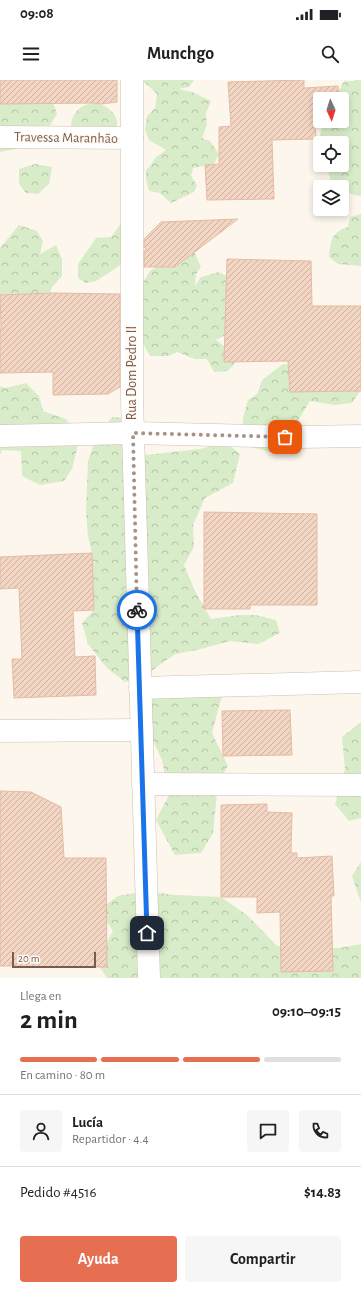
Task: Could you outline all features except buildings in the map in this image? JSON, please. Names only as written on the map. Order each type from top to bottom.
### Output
[{"type":"street","name":"Rua Dom Pedro II","points":[[132,80],[133,433],[149,978]]},
{"type":"street","name":"Travessa Maranhão","points":[[0,137],[132,138]]},
{"type":"street","points":[[0,436],[133,433],[301,437],[361,436]]},
{"type":"street","points":[[140,688],[361,682]]},
{"type":"street","points":[[0,732],[142,730]]},
{"type":"street","points":[[143,784],[361,785]]},
{"type":"green space","points":[[142,80],[194,80],[189,87],[178,89],[192,92],[211,101],[206,113],[207,125],[202,138],[210,141],[219,154],[214,164],[193,168],[191,176],[197,185],[194,192],[171,203],[160,193],[149,191],[146,179],[146,170],[156,157],[166,150],[149,140],[145,130],[147,116],[155,108],[157,94]]},
{"type":"green space","points":[[361,80],[361,196],[349,193],[349,180],[331,180],[328,172],[349,172],[349,136],[320,136],[322,128],[349,128],[349,92],[338,92],[344,81]]},
{"type":"green space","points":[[0,92],[51,96],[57,114],[47,130],[16,149],[0,152]]},
{"type":"green space","points":[[93,103],[102,105],[111,111],[117,119],[117,125],[115,132],[106,143],[99,147],[89,148],[71,128],[71,123],[74,114],[80,108]]},
{"type":"green space","points":[[35,164],[52,167],[49,184],[38,194],[26,193],[19,184],[19,169]]},
{"type":"green space","points":[[361,214],[361,266],[338,264],[329,257],[331,242],[338,232],[348,227],[350,217]]},
{"type":"green space","points":[[19,225],[37,231],[43,241],[40,254],[56,245],[62,259],[62,276],[52,287],[50,293],[0,309],[0,248]]},
{"type":"green space","points":[[120,225],[127,227],[129,255],[118,267],[96,281],[86,283],[78,278],[78,264],[96,238],[111,237]]},
{"type":"green space","points":[[192,247],[201,267],[196,274],[195,286],[201,277],[219,272],[229,277],[235,330],[216,340],[229,350],[235,363],[228,371],[214,372],[207,359],[195,359],[177,352],[168,356],[150,356],[140,338],[137,292],[150,271]]},
{"type":"green space","points":[[283,364],[298,366],[361,390],[352,403],[335,405],[310,401],[299,419],[295,435],[279,451],[270,452],[251,447],[242,434],[243,418],[248,400],[257,394],[262,380]]},
{"type":"green space","points":[[26,383],[39,396],[43,411],[66,419],[80,437],[72,469],[64,481],[40,485],[22,476],[21,451],[2,450],[0,455],[0,386],[5,388]]},
{"type":"green space","points":[[113,417],[133,419],[146,455],[200,449],[225,442],[240,454],[233,483],[205,498],[193,525],[194,547],[184,565],[195,591],[211,619],[240,615],[256,615],[276,620],[280,633],[258,644],[230,641],[175,654],[140,679],[125,682],[107,668],[88,644],[82,623],[94,610],[92,553],[88,536],[86,512],[88,461],[98,431]]},
{"type":"green space","points":[[154,686],[223,692],[212,733],[228,766],[218,783],[213,833],[201,853],[175,855],[156,820],[169,795],[162,760],[142,717]]},
{"type":"green space","points":[[361,722],[361,818],[349,821],[335,804],[345,769],[342,737]]},
{"type":"green space","points":[[361,862],[361,903],[352,876]]},
{"type":"green space","points":[[146,891],[174,895],[221,897],[247,915],[277,946],[339,948],[361,944],[361,978],[107,978],[97,963],[113,931],[99,910],[118,896]]},
{"type":"way so far","points":[[137,610],[133,433],[285,437]]},
{"type":"route","points":[[137,610],[142,730],[147,933]]}]
